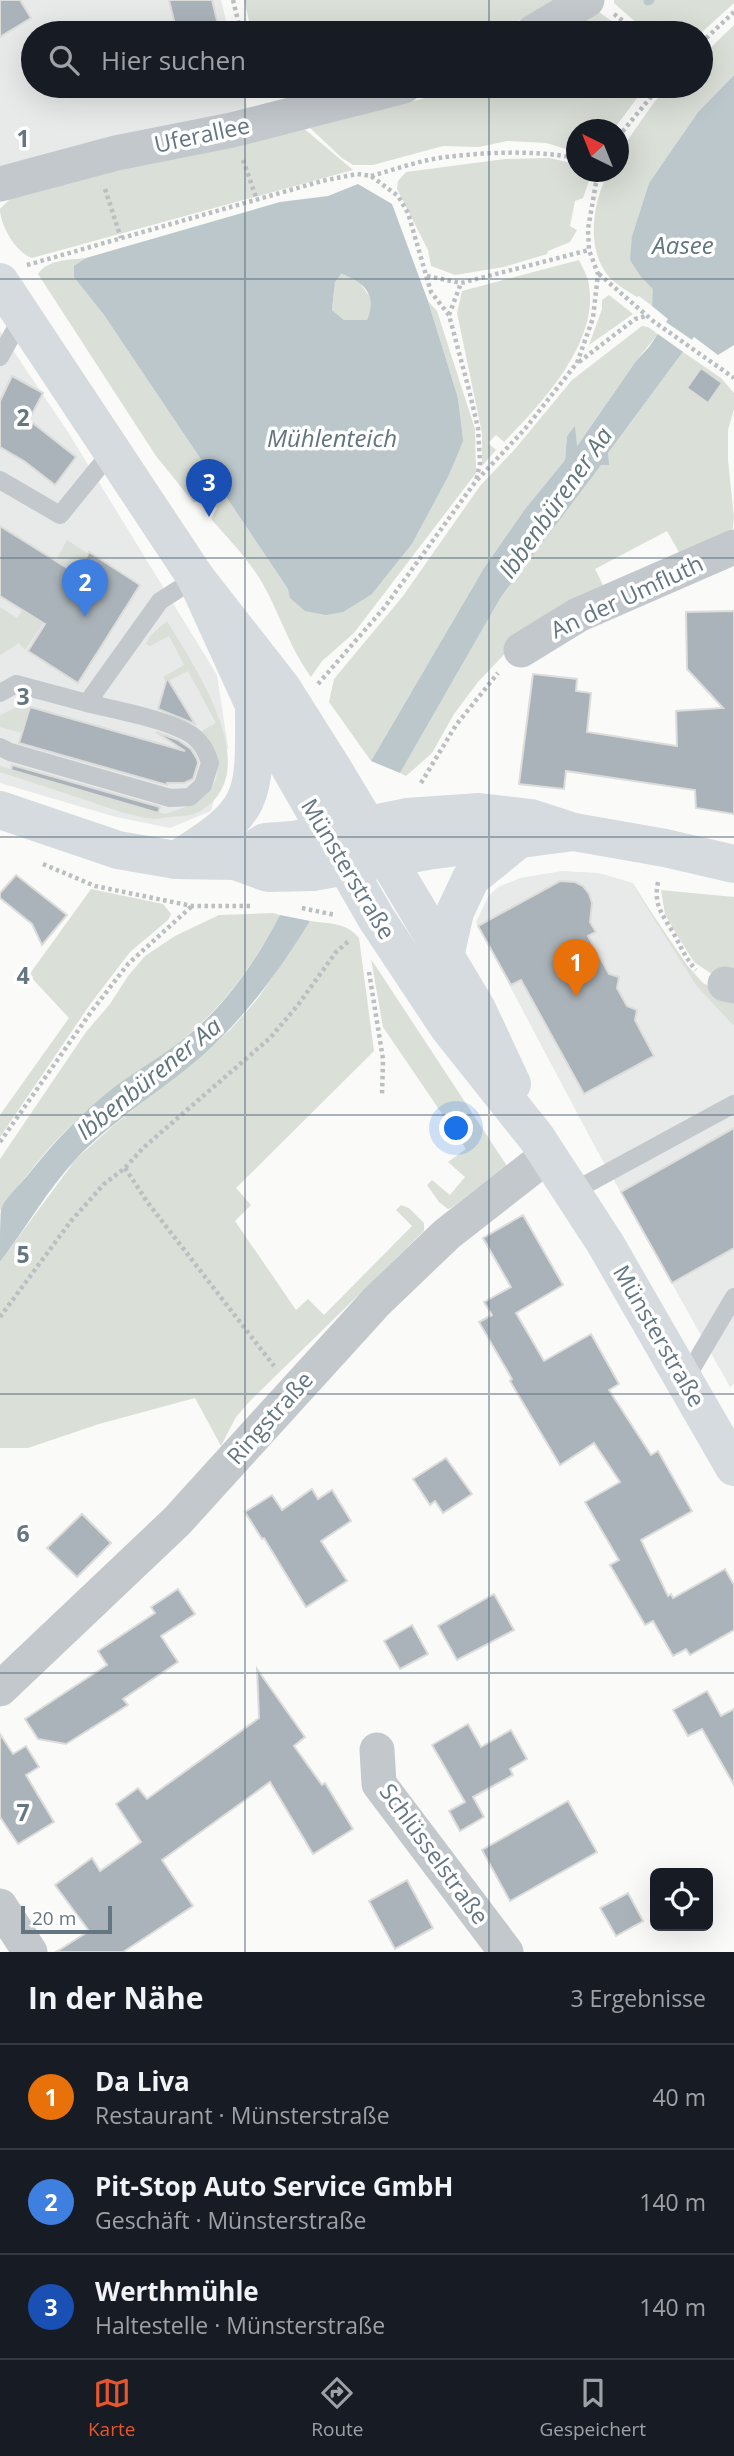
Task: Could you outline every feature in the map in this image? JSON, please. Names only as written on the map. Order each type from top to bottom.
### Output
[{"type":"main road","name":"Münsterstraße","points":[[12,274],[11,322],[112,451],[196,578],[282,688],[477,1009],[542,1146]]},
{"type":"main road","name":"Münsterstraße","points":[[196,578],[254,705],[376,918],[449,1028],[542,1146],[572,1192],[734,1467]]},
{"type":"main road","points":[[176,860],[215,835],[235,818],[244,804],[255,768],[254,705]]},
{"type":"main road","points":[[0,810],[118,850],[176,860],[235,861],[268,873],[313,872],[574,832]]},
{"type":"main road","points":[[235,861],[265,842],[293,840],[407,817],[479,813],[531,818],[574,832],[665,848],[734,864]]},
{"type":"main road","points":[[445,956],[455,912],[471,878],[518,840]]},
{"type":"street","points":[[558,21],[596,4]]},
{"type":"street","name":"Uferallee","points":[[0,184],[357,98]]},
{"type":"street","name":"An der Umfluth","points":[[521,650],[578,615],[734,547]]},
{"type":"street","name":"Ringstraße","points":[[0,1689],[177,1521],[377,1301],[542,1146]]},
{"type":"street","name":"Schlüsselstraße","points":[[377,1750],[379,1784],[506,1952]]},
{"type":"street","points":[[0,1906],[30,1952]]},
{"type":"lane","points":[[0,357],[11,322]]},
{"type":"lane","points":[[0,480],[60,515],[112,451]]},
{"type":"lane","points":[[87,703],[160,601],[196,578]]},
{"type":"lane","points":[[0,692],[16,684],[155,720],[186,731],[194,737],[207,754],[210,763],[203,785],[190,797],[170,798],[0,747]]},
{"type":"lane","points":[[572,1192],[734,1104]]},
{"type":"lane","points":[[685,1380],[734,1297]]},
{"type":"path","points":[[233,0],[238,21]]},
{"type":"path","points":[[596,4],[621,21]]},
{"type":"path","points":[[713,32],[734,12]]},
{"type":"path","points":[[629,124],[650,98]]},
{"type":"path","points":[[232,130],[257,200]]},
{"type":"path","points":[[12,274],[121,238],[357,174],[371,176],[444,157],[505,153],[549,153],[566,156]]},
{"type":"path","points":[[95,159],[121,238]]},
{"type":"path","points":[[371,176],[398,196],[403,204],[431,292],[449,315],[478,428],[480,463],[476,481]]},
{"type":"path","points":[[577,363],[593,318],[598,274],[589,250],[588,229],[596,182]]},
{"type":"path","points":[[427,276],[461,283],[589,250]]},
{"type":"path","points":[[598,274],[653,321],[734,378]]},
{"type":"path","points":[[449,315],[461,283]]},
{"type":"path","points":[[313,690],[384,608],[476,481],[525,429],[577,363],[635,319],[647,316]]},
{"type":"path","points":[[419,786],[463,714],[521,650]]},
{"type":"path","points":[[665,848],[656,887],[659,910],[687,961],[711,981],[729,985]]},
{"type":"path","points":[[0,1142],[128,964],[192,906],[213,906]]},
{"type":"path","points":[[0,1317],[71,1221],[104,1184],[270,1038],[342,945],[360,934]]},
{"type":"path","points":[[369,968],[383,1059],[382,1096]]},
{"type":"path","points":[[125,1168],[148,1203],[294,1392]]},
{"type":"shaded area","points":[[0,0],[221,0],[226,21],[21,21],[21,98],[245,98],[248,110],[0,172]]},
{"type":"shaded area","points":[[244,0],[561,0],[518,21],[249,21]]},
{"type":"shaded area","points":[[614,0],[734,0],[713,22],[634,21]]},
{"type":"shaded area","points":[[599,12],[611,21],[583,21]]},
{"type":"shaded area","points":[[734,25],[734,75],[713,97],[713,45]]},
{"type":"shaded area","points":[[425,98],[637,98],[621,119],[566,119],[566,149],[546,143],[507,141],[479,147],[443,146],[373,165],[353,165],[310,128]]},
{"type":"shaded area","points":[[658,98],[712,98],[698,112],[649,183],[632,236],[641,277],[654,289],[652,306],[616,284],[606,273],[600,262],[594,236],[596,209],[604,182],[629,182],[629,138]]},
{"type":"shaded area","points":[[301,126],[353,170],[32,258],[15,245],[3,223],[0,209],[14,195]]},
{"type":"shaded area","points":[[549,158],[566,162],[566,182],[589,182],[583,198],[575,201],[570,226],[577,230],[570,242],[548,251],[547,254],[504,267],[455,275],[431,266],[428,250],[397,189],[398,181],[406,172],[505,159]]},
{"type":"shaded area","points":[[86,258],[75,266],[75,277],[104,315],[288,589],[372,594],[412,544],[449,475],[462,441],[458,398],[428,301],[437,311],[475,429],[476,473],[354,633],[322,661],[311,677],[296,654],[260,579],[211,519],[217,508],[203,495],[194,503],[156,456],[38,274],[53,263]]},
{"type":"shaded area","points":[[579,260],[588,280],[590,303],[578,347],[566,369],[535,409],[504,442],[496,435],[488,443],[496,450],[482,466],[482,433],[457,313],[462,291]]},
{"type":"shaded area","points":[[340,274],[357,279],[372,300],[367,320],[344,320],[332,310],[335,282]]},
{"type":"shaded area","points":[[609,295],[633,314],[589,345],[602,309],[602,300]]},
{"type":"shaded area","points":[[642,326],[658,334],[576,447],[575,427],[567,436],[565,460],[525,509],[484,568],[371,761],[329,702],[334,679],[403,596],[480,486],[515,449],[572,380]]},
{"type":"shaded area","points":[[0,331],[68,432],[217,675],[228,747],[211,811],[170,828],[116,817],[0,783]]},
{"type":"shaded area","points":[[683,352],[721,378],[734,393],[734,409],[728,430],[734,517],[732,534],[680,554],[667,531],[595,569],[607,593],[513,645],[478,682],[454,714],[432,753],[406,776],[400,773],[501,597]]},
{"type":"shaded area","points":[[67,540],[90,555],[25,650],[19,643],[0,655],[0,607],[17,618],[52,568]]},
{"type":"shaded area","points":[[167,621],[204,685],[224,736],[228,760],[225,782],[208,806],[188,815],[146,818],[0,772],[0,766],[165,814],[181,809],[206,794],[214,784],[217,761],[200,732],[216,723],[188,671],[166,682],[163,677],[184,665],[169,636],[150,646],[146,644],[151,635]]},
{"type":"shaded area","points":[[19,706],[30,707],[22,733],[0,727],[0,715]]},
{"type":"shaded area","points":[[562,871],[599,873],[633,883],[693,979],[734,1026],[734,1384],[730,1387],[593,1143],[476,922],[488,897],[498,887],[520,878]]},
{"type":"shaded area","points":[[632,884],[687,965],[703,983],[734,1000],[734,1026],[696,985]]},
{"type":"shaded area","points":[[91,889],[163,904],[171,914],[168,920],[130,952],[91,1003],[0,1137],[0,1115],[69,1018],[29,975]]},
{"type":"shaded area","points":[[661,890],[734,897],[734,977],[719,979],[694,962],[665,914]]},
{"type":"shaded area","points":[[219,915],[280,915],[272,930],[254,960],[222,1001],[184,1038],[109,1093],[69,1127],[0,1210],[0,1159],[86,1032],[145,956],[175,936]]},
{"type":"shaded area","points":[[310,921],[343,926],[359,938],[374,1051],[236,1188],[251,1205],[235,1221],[296,1310],[308,1299],[324,1315],[412,1226],[396,1210],[401,1205],[409,1208],[424,1223],[424,1231],[250,1401],[236,1417],[221,1446],[195,1398],[99,1424],[28,1448],[0,1448],[0,1262],[76,1159],[230,1030],[259,997]]},
{"type":"shaded area","points":[[371,959],[507,1166],[448,1209],[439,1202],[427,1185],[432,1180],[450,1195],[465,1177],[448,1162],[466,1149],[383,1027]]},
{"type":"water","points":[[734,75],[734,345],[718,355],[694,337],[608,453],[609,465],[601,465],[501,597],[400,773],[371,761],[484,568],[525,509],[565,460],[567,436],[575,426],[577,446],[668,319],[652,306],[653,289],[630,260],[632,236],[649,183],[698,112]]},
{"type":"water","name":"Mühlenteich","points":[[358,184],[392,204],[428,301],[458,398],[463,441],[449,475],[412,544],[372,594],[343,612],[326,615],[305,611],[290,598],[288,589],[104,315],[74,277],[74,266],[86,258],[280,202],[328,196]],"holes":[[[341,274],[362,285],[370,297],[367,320],[344,320],[332,310],[335,282]]]},
{"type":"water","name":"Ibbenbürener Aa","points":[[280,915],[310,921],[262,992],[204,1054],[106,1131],[76,1159],[0,1262],[1,1209],[9,1196],[58,1139],[92,1105],[179,1042],[211,1014],[244,974]]},
{"type":"pier","points":[[663,320],[695,342],[686,354],[655,332]]},
{"type":"building","points":[[0,0],[20,0],[31,18],[21,21],[21,24],[0,37]]},
{"type":"building","points":[[169,0],[212,0],[217,21],[174,21]]},
{"type":"building","points":[[701,368],[722,383],[708,403],[687,388]]},
{"type":"building","points":[[12,376],[43,393],[29,420],[76,457],[55,485],[24,461],[0,447],[0,401]]},
{"type":"building","points":[[0,526],[77,574],[89,552],[140,585],[78,683],[28,651],[45,624],[0,596]]},
{"type":"building","points":[[734,611],[734,814],[696,808],[695,790],[566,771],[564,789],[519,784],[533,674],[577,679],[576,691],[591,693],[587,732],[677,746],[676,711],[723,708],[687,669],[686,612]]},
{"type":"building","points":[[167,678],[195,724],[158,709]]},
{"type":"building","points":[[30,707],[185,751],[156,732],[178,740],[191,749],[197,759],[193,779],[167,785],[19,743]]},
{"type":"building","points":[[12,765],[160,807],[158,813],[11,770]]},
{"type":"building","points":[[16,875],[67,915],[42,945],[32,924],[0,898],[0,893]]},
{"type":"building","points":[[560,881],[575,882],[583,886],[589,894],[592,903],[590,922],[596,932],[588,936],[609,974],[619,977],[617,988],[627,1006],[637,1010],[635,1020],[654,1056],[584,1094],[521,980],[511,985],[478,926]]},
{"type":"building","points":[[734,1128],[734,1248],[672,1283],[621,1192]]},
{"type":"building","points":[[523,1215],[563,1285],[516,1313],[544,1361],[591,1334],[619,1384],[609,1390],[651,1455],[658,1451],[692,1511],[641,1540],[668,1596],[671,1594],[673,1598],[725,1569],[734,1585],[734,1630],[690,1655],[686,1649],[673,1656],[653,1621],[645,1625],[610,1565],[619,1560],[585,1502],[620,1482],[594,1443],[560,1465],[510,1381],[512,1379],[479,1322],[492,1315],[484,1302],[511,1287],[483,1238]]},
{"type":"building","points":[[446,1458],[472,1494],[443,1513],[435,1501],[430,1505],[413,1479]]},
{"type":"building","points":[[312,1489],[318,1499],[332,1490],[351,1521],[321,1541],[347,1581],[306,1607],[245,1512],[272,1495],[282,1510]]},
{"type":"building","points":[[82,1514],[111,1543],[77,1577],[47,1548]]},
{"type":"building","points":[[178,1589],[195,1614],[161,1636],[178,1662],[123,1699],[128,1705],[66,1744],[38,1739],[25,1719],[107,1665],[98,1651],[155,1613],[151,1607]]},
{"type":"building","points":[[494,1594],[514,1630],[457,1660],[438,1626]]},
{"type":"building","points":[[412,1625],[428,1654],[400,1669],[384,1641]]},
{"type":"building","points":[[257,1669],[305,1737],[294,1746],[322,1785],[325,1783],[353,1829],[313,1854],[270,1782],[162,1860],[193,1906],[123,1952],[56,1952],[89,1931],[55,1885],[92,1858],[100,1871],[141,1842],[116,1804],[138,1788],[147,1799],[259,1718]]},
{"type":"building","points":[[707,1691],[721,1716],[734,1709],[734,1785],[702,1729],[688,1736],[673,1710]]},
{"type":"building","points":[[468,1724],[481,1747],[511,1730],[527,1759],[510,1769],[513,1775],[473,1797],[484,1817],[460,1831],[449,1811],[465,1802],[432,1745]]},
{"type":"building","points":[[0,1734],[13,1754],[26,1746],[39,1767],[26,1775],[54,1822],[18,1844],[0,1817]]},
{"type":"building","points":[[568,1801],[597,1852],[510,1901],[482,1850]]},
{"type":"building","points":[[407,1880],[433,1928],[395,1949],[369,1901]]},
{"type":"building","points":[[628,1893],[643,1921],[616,1936],[600,1908]]},
{"type":"place","name":"Werthmühle","points":[[209,517]]},
{"type":"place","name":"Pit-Stop Auto Service GmbH","points":[[85,617]]},
{"type":"place","name":"Da Liva","points":[[576,997]]},
{"type":"water label","name":"Aasee","points":[[683,246]]}]
